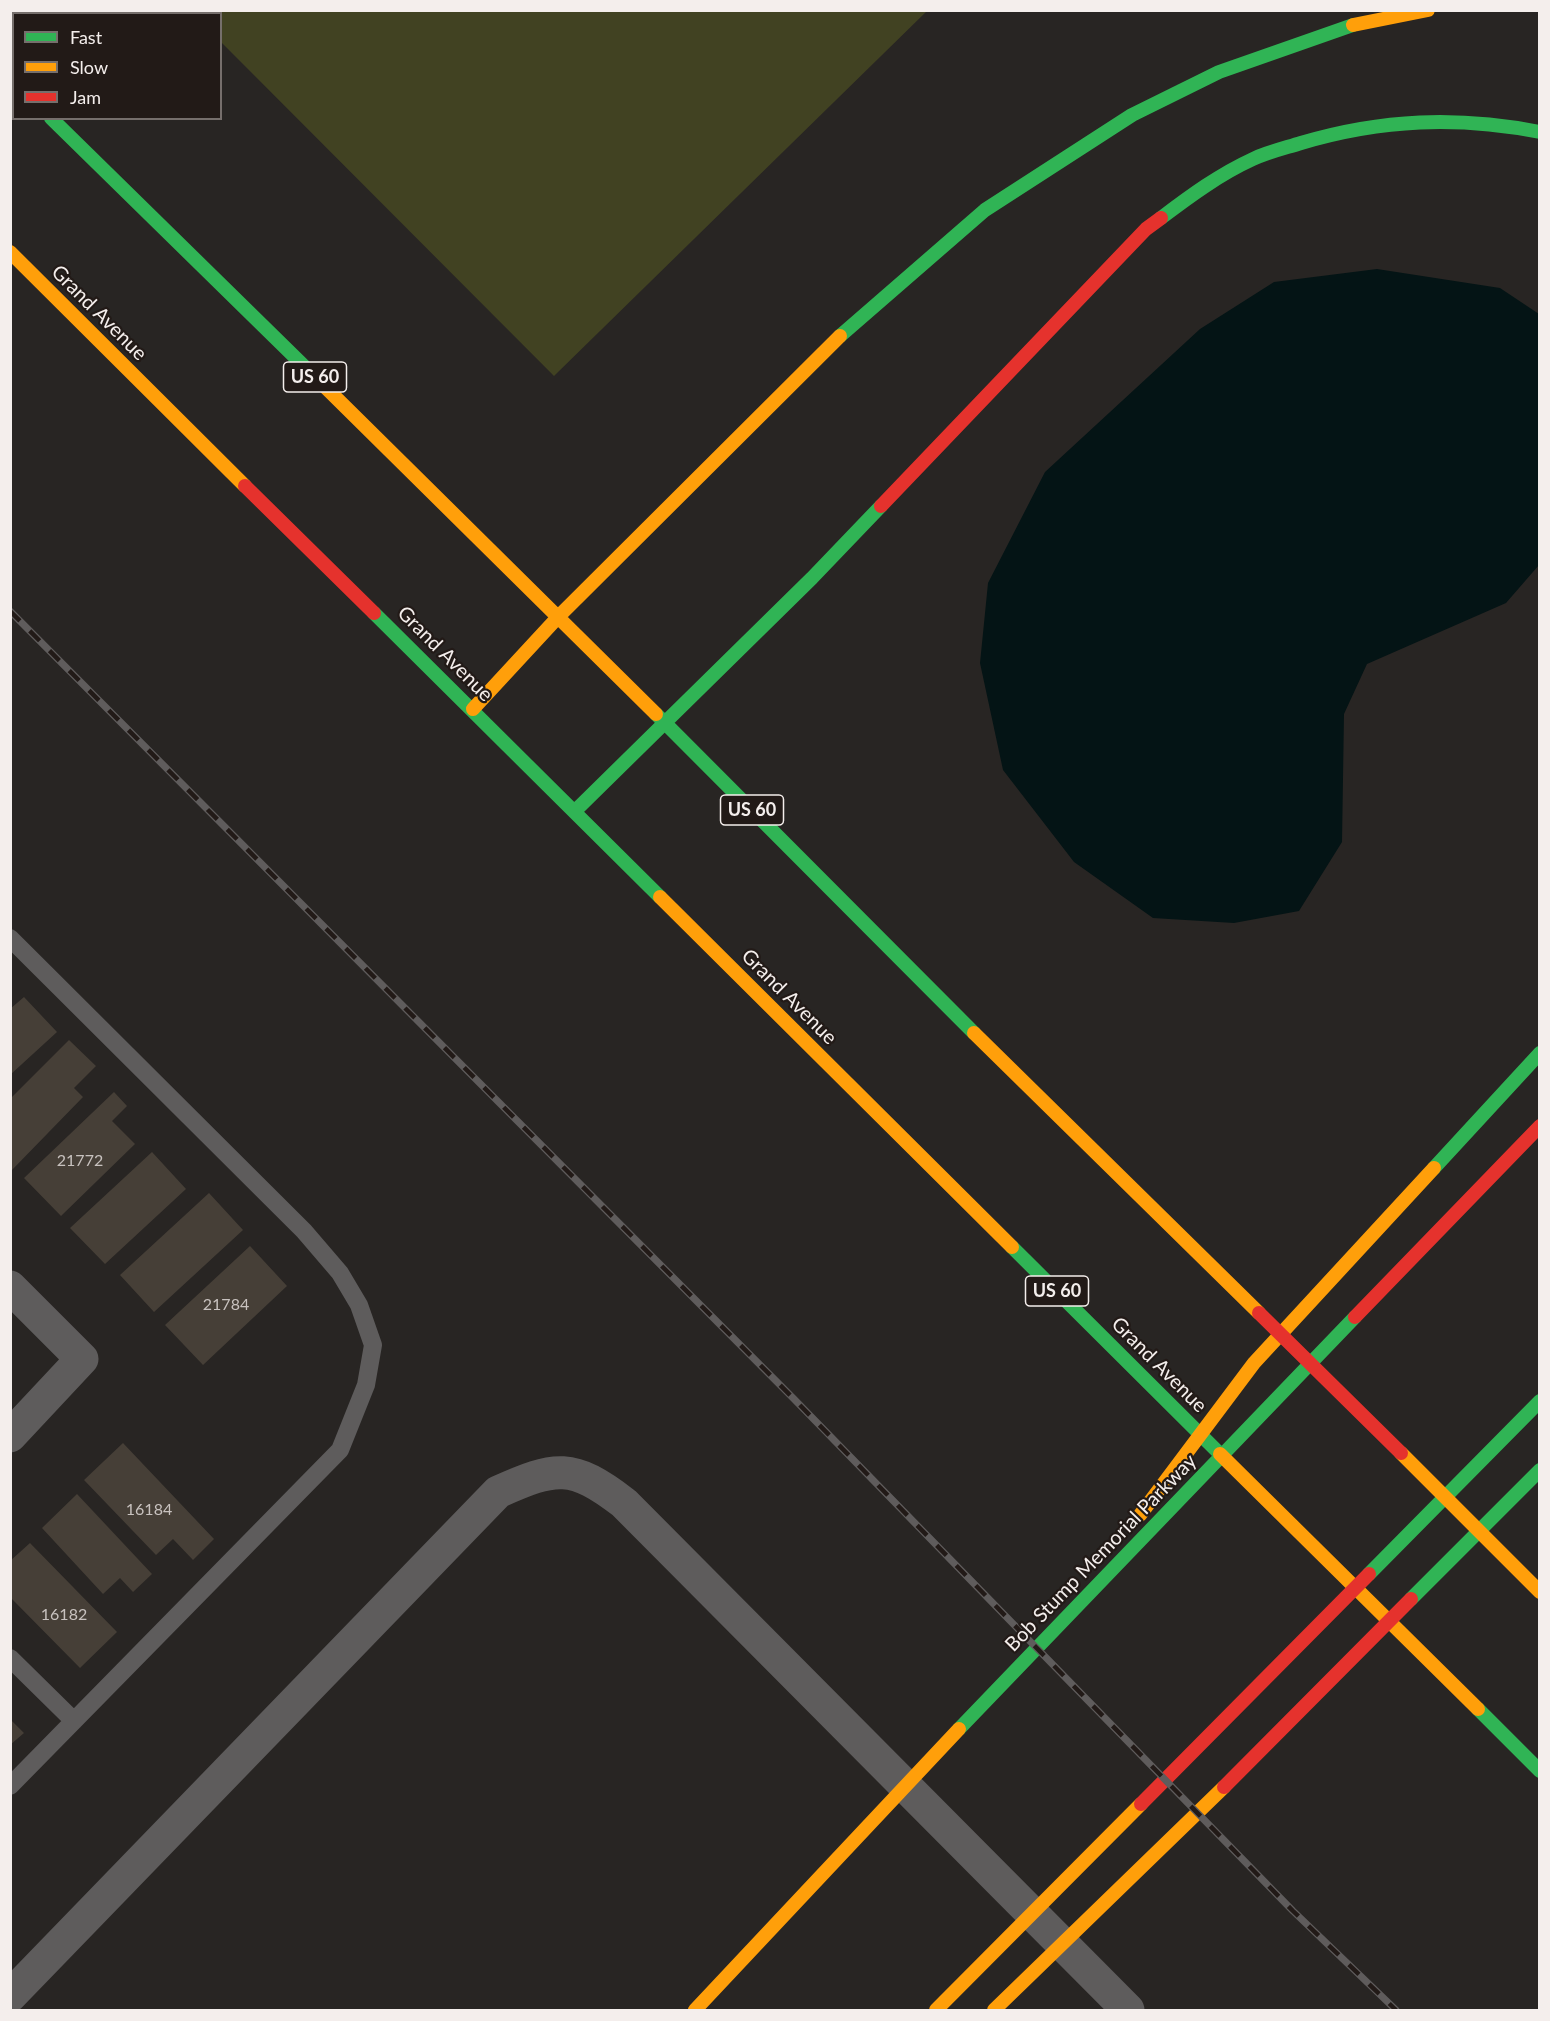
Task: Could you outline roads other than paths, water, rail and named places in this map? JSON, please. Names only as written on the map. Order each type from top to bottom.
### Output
[{"type":"highway","points":[[473,709],[559,616],[855,321],[985,210],[1132,115],[1219,72],[1350,26],[1428,10]]},
{"type":"highway","points":[[575,811],[812,578],[1146,229],[1200,189],[1250,160],[1323,136],[1397,120],[1460,118],[1539,132]]},
{"type":"highway","name":"US 60","points":[[53,120],[665,721],[838,900],[1352,1404],[1539,1592]]},
{"type":"highway","name":"Grand Avenue","points":[[10,252],[473,709],[1539,1771]]},
{"type":"highway","points":[[1134,1523],[1254,1363],[1539,1053]]},
{"type":"highway","name":"Bob Stump Memorial Parkway","points":[[695,2010],[1056,1627],[1539,1126]]},
{"type":"highway","points":[[941,2006],[1539,1401]]},
{"type":"highway","points":[[994,2010],[1174,1838],[1539,1470]]},
{"type":"highway","points":[[1056,1627],[1119,1542]]},
{"type":"street","points":[[10,1287],[82,1359],[10,1436]]},
{"type":"street","points":[[10,1996],[498,1492],[532,1477],[561,1471],[576,1473],[592,1480],[624,1503],[1128,2010]]},
{"type":"lane","points":[[10,938],[304,1231],[340,1273],[359,1305],[373,1345],[366,1385],[340,1450],[10,1786]]},
{"type":"lane","points":[[10,1658],[74,1721]]},
{"type":"railway","points":[[10,611],[794,1399],[1293,1911],[1396,2010]]}]
